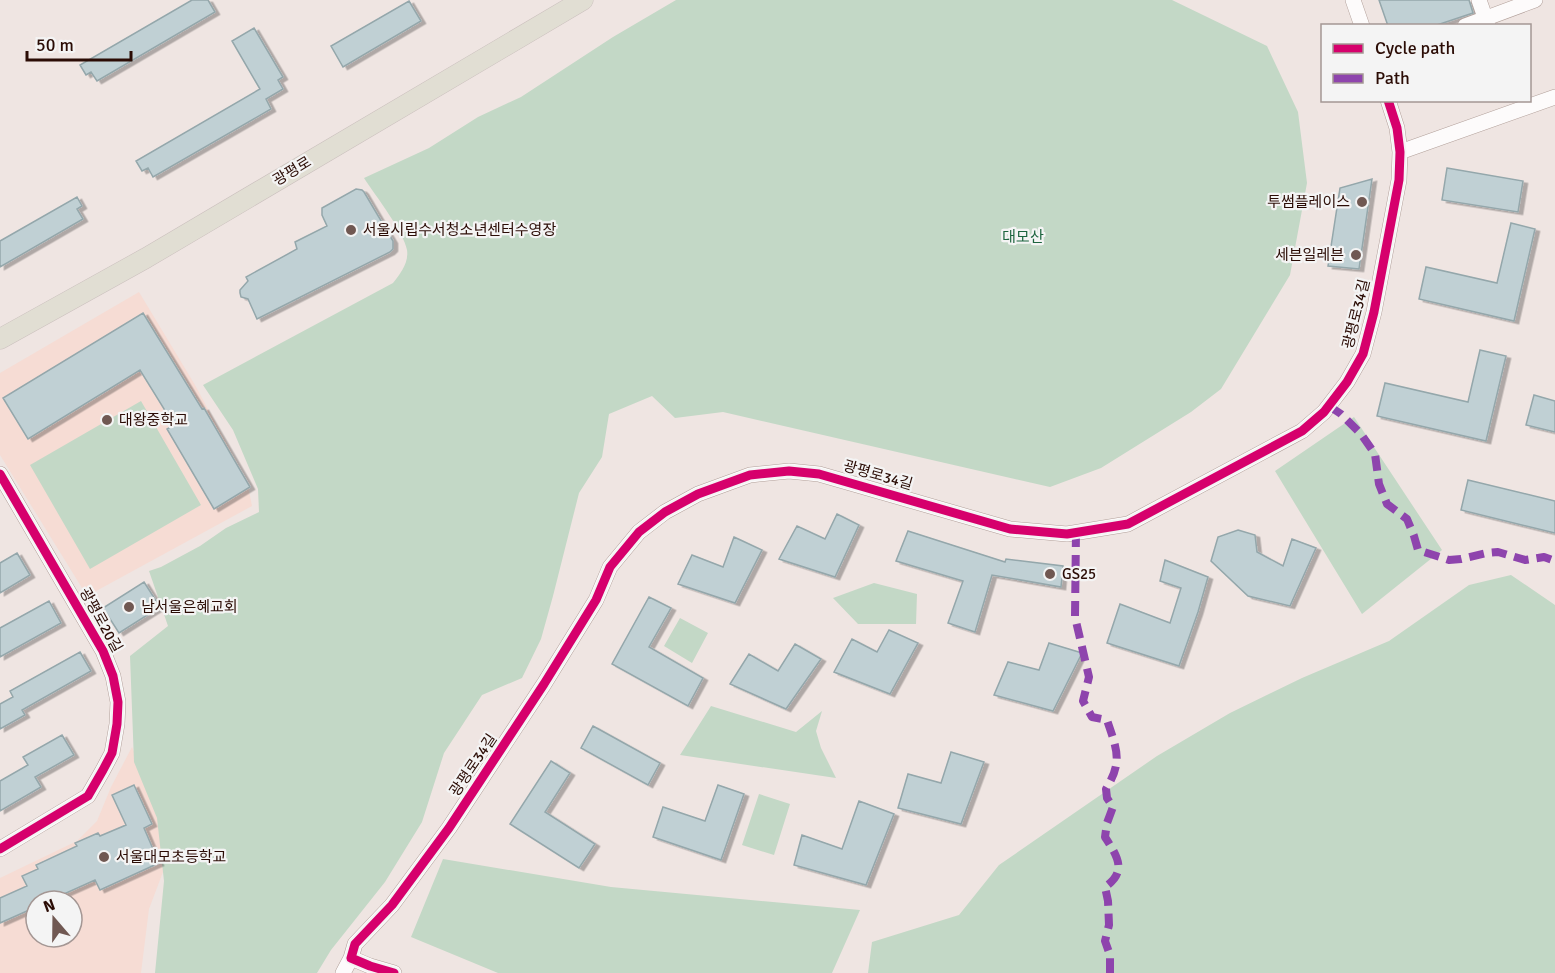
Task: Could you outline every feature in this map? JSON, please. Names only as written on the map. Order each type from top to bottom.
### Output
[{"type":"main road","name":"광평로","points":[[0,339],[146,258],[582,0]]},
{"type":"street","points":[[1353,0],[1361,24]]},
{"type":"street","points":[[1479,0],[1486,22],[1535,0]]},
{"type":"street","points":[[1400,152],[1513,106],[1555,97]]},
{"type":"street","name":"광평로34길","points":[[343,973],[351,958],[354,944],[392,905],[449,828],[538,694],[596,600],[610,567],[639,532],[665,512],[698,494],[750,475],[789,471],[819,474],[1010,529],[1067,534],[1128,524],[1302,431],[1324,412],[1347,382],[1363,354],[1374,312],[1399,180],[1400,152],[1397,128],[1389,102]]},
{"type":"street","name":"광평로20길","points":[[0,474],[103,651],[113,676],[118,702],[112,753],[88,796],[0,849]]},
{"type":"street","points":[[351,958],[394,973]]},
{"type":"shaded area","name":"대왕중학교","points":[[139,292],[195,385],[247,481],[252,506],[87,596],[0,455],[0,373]]},
{"type":"shaded area","name":"서울대모초등학교","points":[[132,747],[162,817],[163,872],[149,909],[141,973],[0,973],[0,878],[77,841],[97,821],[111,787]]},
{"type":"green space","name":"대모산","points":[[676,0],[1172,0],[1267,46],[1298,112],[1307,183],[1290,275],[1221,389],[1191,412],[1101,468],[1050,487],[723,412],[675,418],[652,396],[609,414],[602,457],[579,493],[541,639],[522,678],[482,695],[444,753],[422,822],[385,882],[331,950],[317,973],[155,973],[164,881],[157,818],[134,762],[130,656],[168,626],[149,571],[161,567],[200,546],[226,528],[259,512],[258,489],[233,430],[203,385],[393,283],[405,264],[407,250],[405,242],[364,178],[429,148],[478,117],[521,97],[613,37]]},
{"type":"green space","points":[[141,401],[201,505],[90,569],[30,465]]},
{"type":"green space","points":[[1354,417],[1442,550],[1362,614],[1275,471]]},
{"type":"green space","points":[[1511,575],[1555,605],[1555,973],[868,973],[872,942],[959,915],[999,865],[1157,756],[1230,713],[1302,678],[1389,641],[1469,585]]},
{"type":"green space","points":[[874,583],[917,594],[916,624],[858,624],[833,598]]},
{"type":"green space","points":[[680,618],[708,633],[692,663],[664,646]]},
{"type":"green space","points":[[711,706],[796,732],[822,711],[816,731],[821,748],[836,778],[680,755]]},
{"type":"green space","points":[[759,794],[790,804],[774,855],[742,845]]},
{"type":"green space","points":[[443,859],[611,887],[860,910],[832,973],[498,973],[411,937]]},
{"type":"building","points":[[192,0],[208,0],[215,12],[97,81],[91,72],[86,75],[80,65]]},
{"type":"building","points":[[1379,0],[1469,0],[1473,13],[1440,24],[1387,24]]},
{"type":"building","points":[[409,1],[421,21],[343,67],[331,46]]},
{"type":"building","points":[[254,28],[283,77],[278,80],[283,89],[266,99],[271,109],[153,177],[148,168],[142,171],[136,161],[260,89],[232,41]]},
{"type":"building","points":[[1447,168],[1523,181],[1518,212],[1442,200]]},
{"type":"building","points":[[1372,179],[1359,269],[1328,266],[1340,188]]},
{"type":"building","points":[[356,189],[364,192],[393,241],[393,249],[257,319],[248,299],[241,297],[240,290],[248,281],[246,277],[297,249],[295,242],[327,226],[322,215],[322,208]]},
{"type":"building","points":[[77,197],[82,206],[77,209],[83,219],[0,267],[0,241]]},
{"type":"building","points":[[1511,223],[1535,229],[1514,321],[1419,299],[1426,267],[1497,283]]},
{"type":"building","points":[[143,313],[202,409],[204,408],[250,487],[214,509],[167,429],[174,425],[140,370],[28,439],[3,398]]},
{"type":"building","points":[[1480,350],[1506,356],[1486,441],[1377,416],[1385,383],[1468,402]]},
{"type":"building","points":[[1534,395],[1555,401],[1555,432],[1526,425]]},
{"type":"building","points":[[1468,480],[1555,501],[1555,533],[1461,510]]},
{"type":"building","points":[[837,514],[859,525],[835,577],[779,559],[797,526],[825,539]]},
{"type":"building","points":[[1238,530],[1255,535],[1257,552],[1283,566],[1292,539],[1316,548],[1290,606],[1248,596],[1211,561],[1218,537]]},
{"type":"building","points":[[908,531],[1005,562],[1006,559],[1063,566],[1061,587],[992,575],[975,632],[948,623],[963,581],[896,561]]},
{"type":"building","points":[[734,537],[762,550],[735,603],[678,584],[692,555],[723,567]]},
{"type":"building","points":[[17,553],[30,575],[0,593],[0,563]]},
{"type":"building","points":[[1165,560],[1208,577],[1179,666],[1107,643],[1120,604],[1170,623],[1181,588],[1160,581]]},
{"type":"building","points":[[144,582],[160,607],[119,633],[103,608]]},
{"type":"building","points":[[649,597],[671,608],[649,647],[703,678],[688,706],[612,664]]},
{"type":"building","points":[[49,601],[61,623],[0,657],[0,628]]},
{"type":"building","points":[[889,630],[918,643],[890,694],[834,672],[852,639],[877,652]]},
{"type":"building","points":[[1049,643],[1082,653],[1053,711],[994,695],[1008,662],[1039,670]]},
{"type":"building","points":[[795,644],[821,659],[786,709],[730,684],[749,654],[778,671]]},
{"type":"building","points":[[80,652],[91,671],[22,710],[25,715],[0,729],[0,704],[13,697],[10,691]]},
{"type":"building","points":[[593,726],[660,763],[648,785],[581,748]]},
{"type":"building","points":[[62,735],[74,755],[35,777],[41,787],[0,811],[0,781],[28,765],[23,757]]},
{"type":"building","points":[[951,752],[984,762],[961,824],[898,808],[908,774],[941,783]]},
{"type":"building","points":[[551,761],[570,773],[545,812],[595,844],[579,868],[510,824]]},
{"type":"building","points":[[134,785],[152,824],[144,828],[159,863],[100,890],[95,880],[75,889],[24,889],[24,912],[0,923],[0,898],[27,886],[22,876],[38,869],[36,865],[77,846],[75,843],[126,825],[112,795]]},
{"type":"building","points":[[718,785],[744,794],[721,860],[653,837],[663,807],[705,821]]},
{"type":"building","points":[[859,801],[894,814],[866,885],[794,865],[802,835],[842,849]]},
{"type":"marked path","points":[[1329,406],[1341,414],[1361,434],[1375,454],[1379,484],[1387,504],[1407,519],[1418,550],[1449,560],[1498,552],[1525,560],[1544,557],[1555,561]]},
{"type":"marked path","points":[[1076,532],[1075,617],[1089,677],[1083,701],[1092,717],[1107,720],[1117,755],[1115,771],[1106,789],[1107,798],[1113,807],[1105,837],[1118,863],[1116,875],[1105,887],[1109,925],[1105,941],[1110,955],[1110,973]]},
{"type":"cycle path","points":[[394,973],[351,958],[355,944],[392,905],[449,828],[544,684],[596,600],[610,567],[639,532],[665,512],[698,494],[750,475],[789,471],[819,474],[1010,529],[1067,534],[1128,524],[1302,431],[1324,412],[1347,382],[1363,354],[1374,312],[1399,180],[1400,152],[1397,128],[1389,102]]},
{"type":"cycle path","points":[[0,474],[103,651],[113,676],[118,702],[112,753],[88,796],[0,849]]},
{"type":"place","name":"투썸플레이스","points":[[1362,202]]},
{"type":"place","name":"서울시립수서청소년센터수영장","points":[[351,230]]},
{"type":"place","name":"세븐일레븐","points":[[1356,255]]},
{"type":"place","name":"대왕중학교","points":[[107,420]]},
{"type":"place","name":"GS25","points":[[1050,574]]},
{"type":"place","name":"남서울은혜교회","points":[[129,607]]},
{"type":"place","name":"서울대모초등학교","points":[[104,857]]}]
